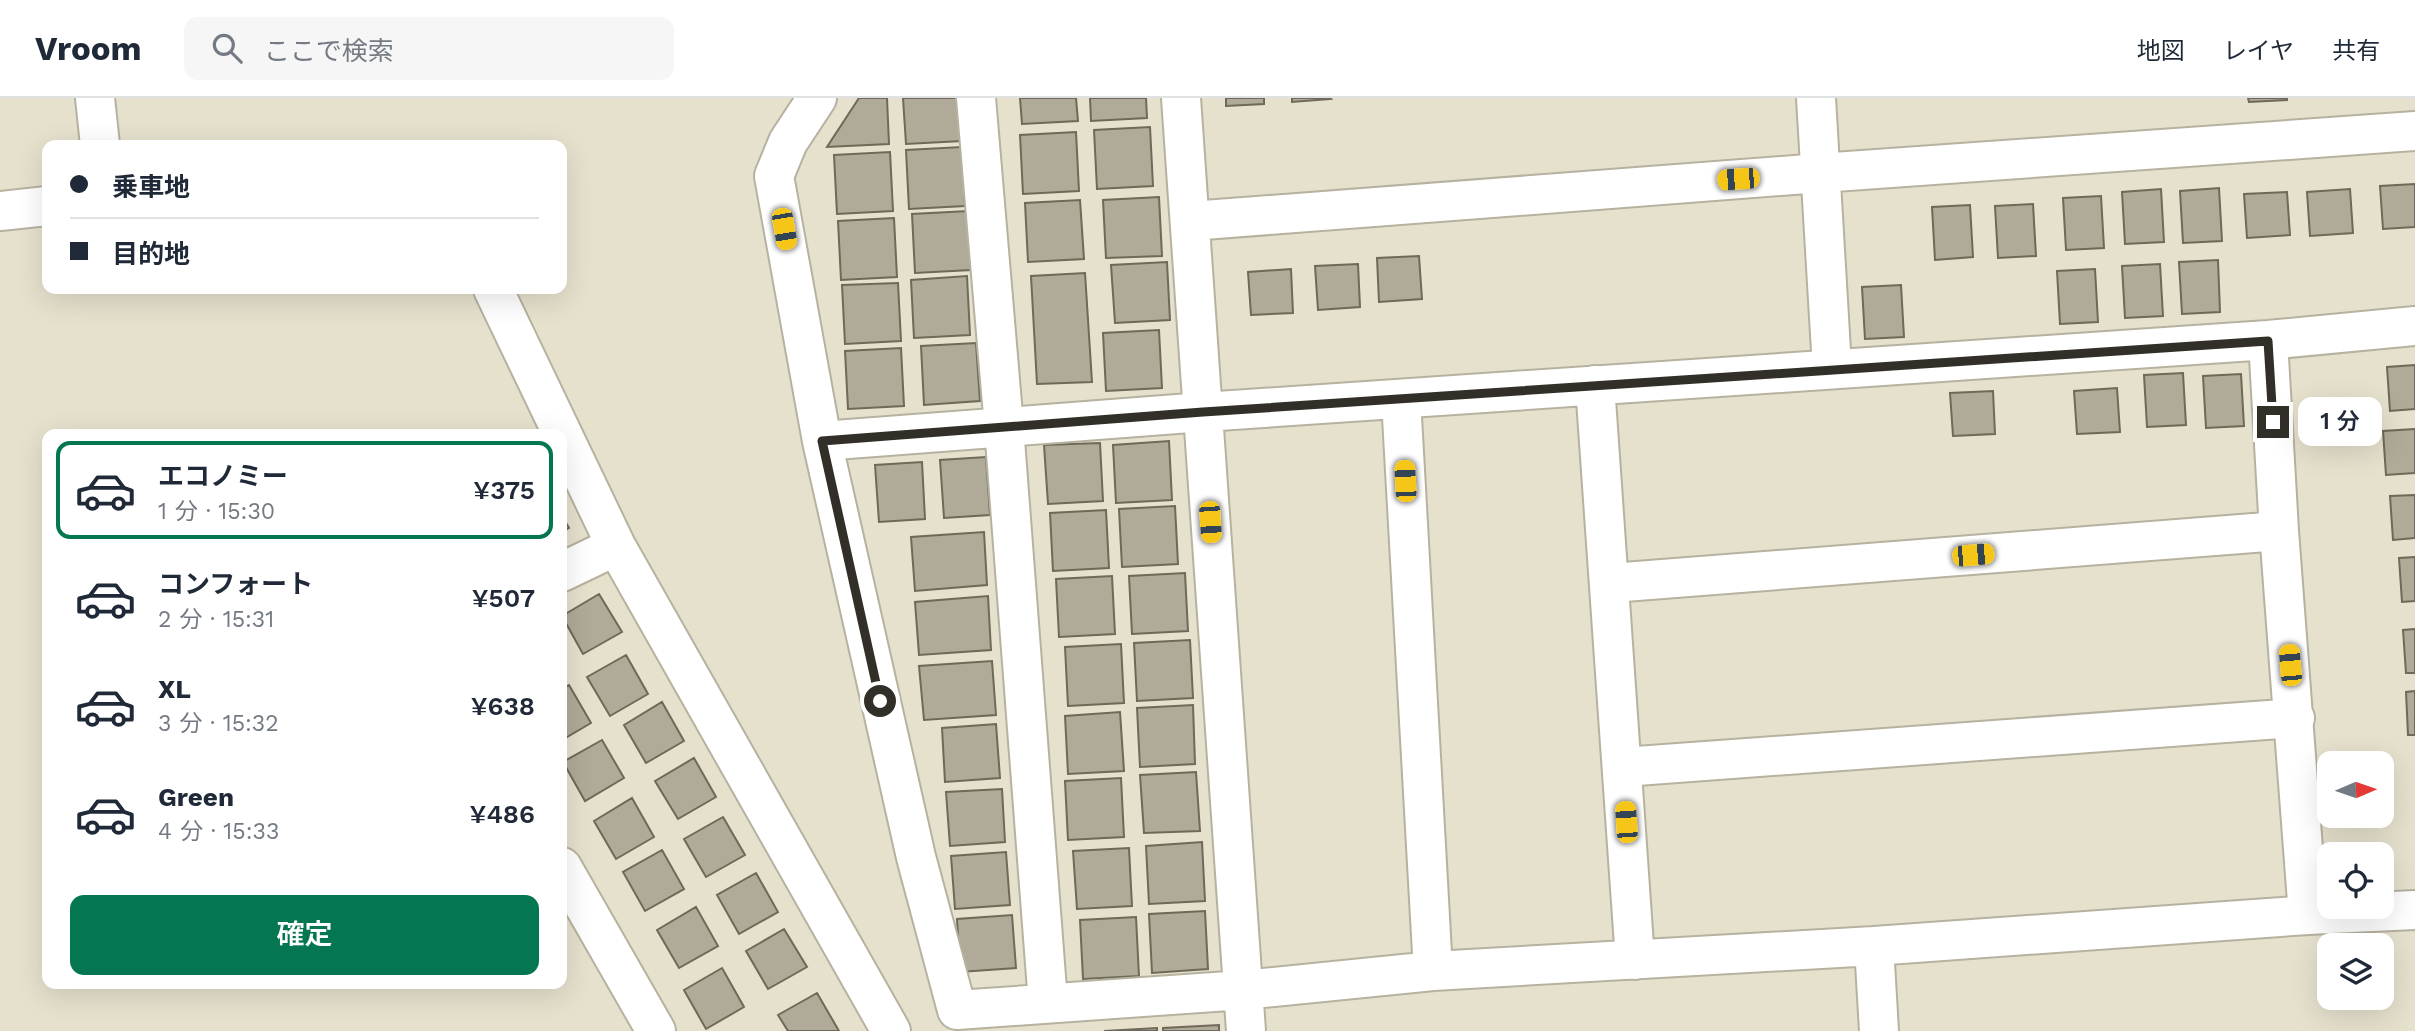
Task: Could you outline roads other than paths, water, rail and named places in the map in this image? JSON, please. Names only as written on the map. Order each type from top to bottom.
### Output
[{"type":"street","points":[[95,98],[99,140]]},
{"type":"street","points":[[817,98],[788,142],[774,176],[822,441],[916,857],[957,1010],[1243,990],[1433,971],[1874,946],[2308,915],[2415,910]]},
{"type":"street","points":[[976,98],[1048,1003]]},
{"type":"street","points":[[1181,98],[1246,1031]]},
{"type":"street","points":[[1816,98],[1832,368]]},
{"type":"street","points":[[1191,221],[2415,131]]},
{"type":"street","points":[[0,211],[42,207]]},
{"type":"street","points":[[495,294],[560,429]]},
{"type":"street","points":[[822,441],[1832,368],[2268,341],[2415,327]]},
{"type":"street","points":[[2268,341],[2279,531],[2308,915]]},
{"type":"street","points":[[1595,385],[1611,583],[1635,960]]},
{"type":"street","points":[[1401,399],[1433,971]]},
{"type":"street","points":[[567,444],[616,546],[891,1031]]},
{"type":"street","points":[[1611,583],[2279,531]]},
{"type":"street","points":[[567,570],[616,546]]},
{"type":"street","points":[[1623,767],[2295,718]]},
{"type":"street","points":[[567,875],[656,1031]]},
{"type":"street","points":[[1874,946],[1879,1031]]}]
